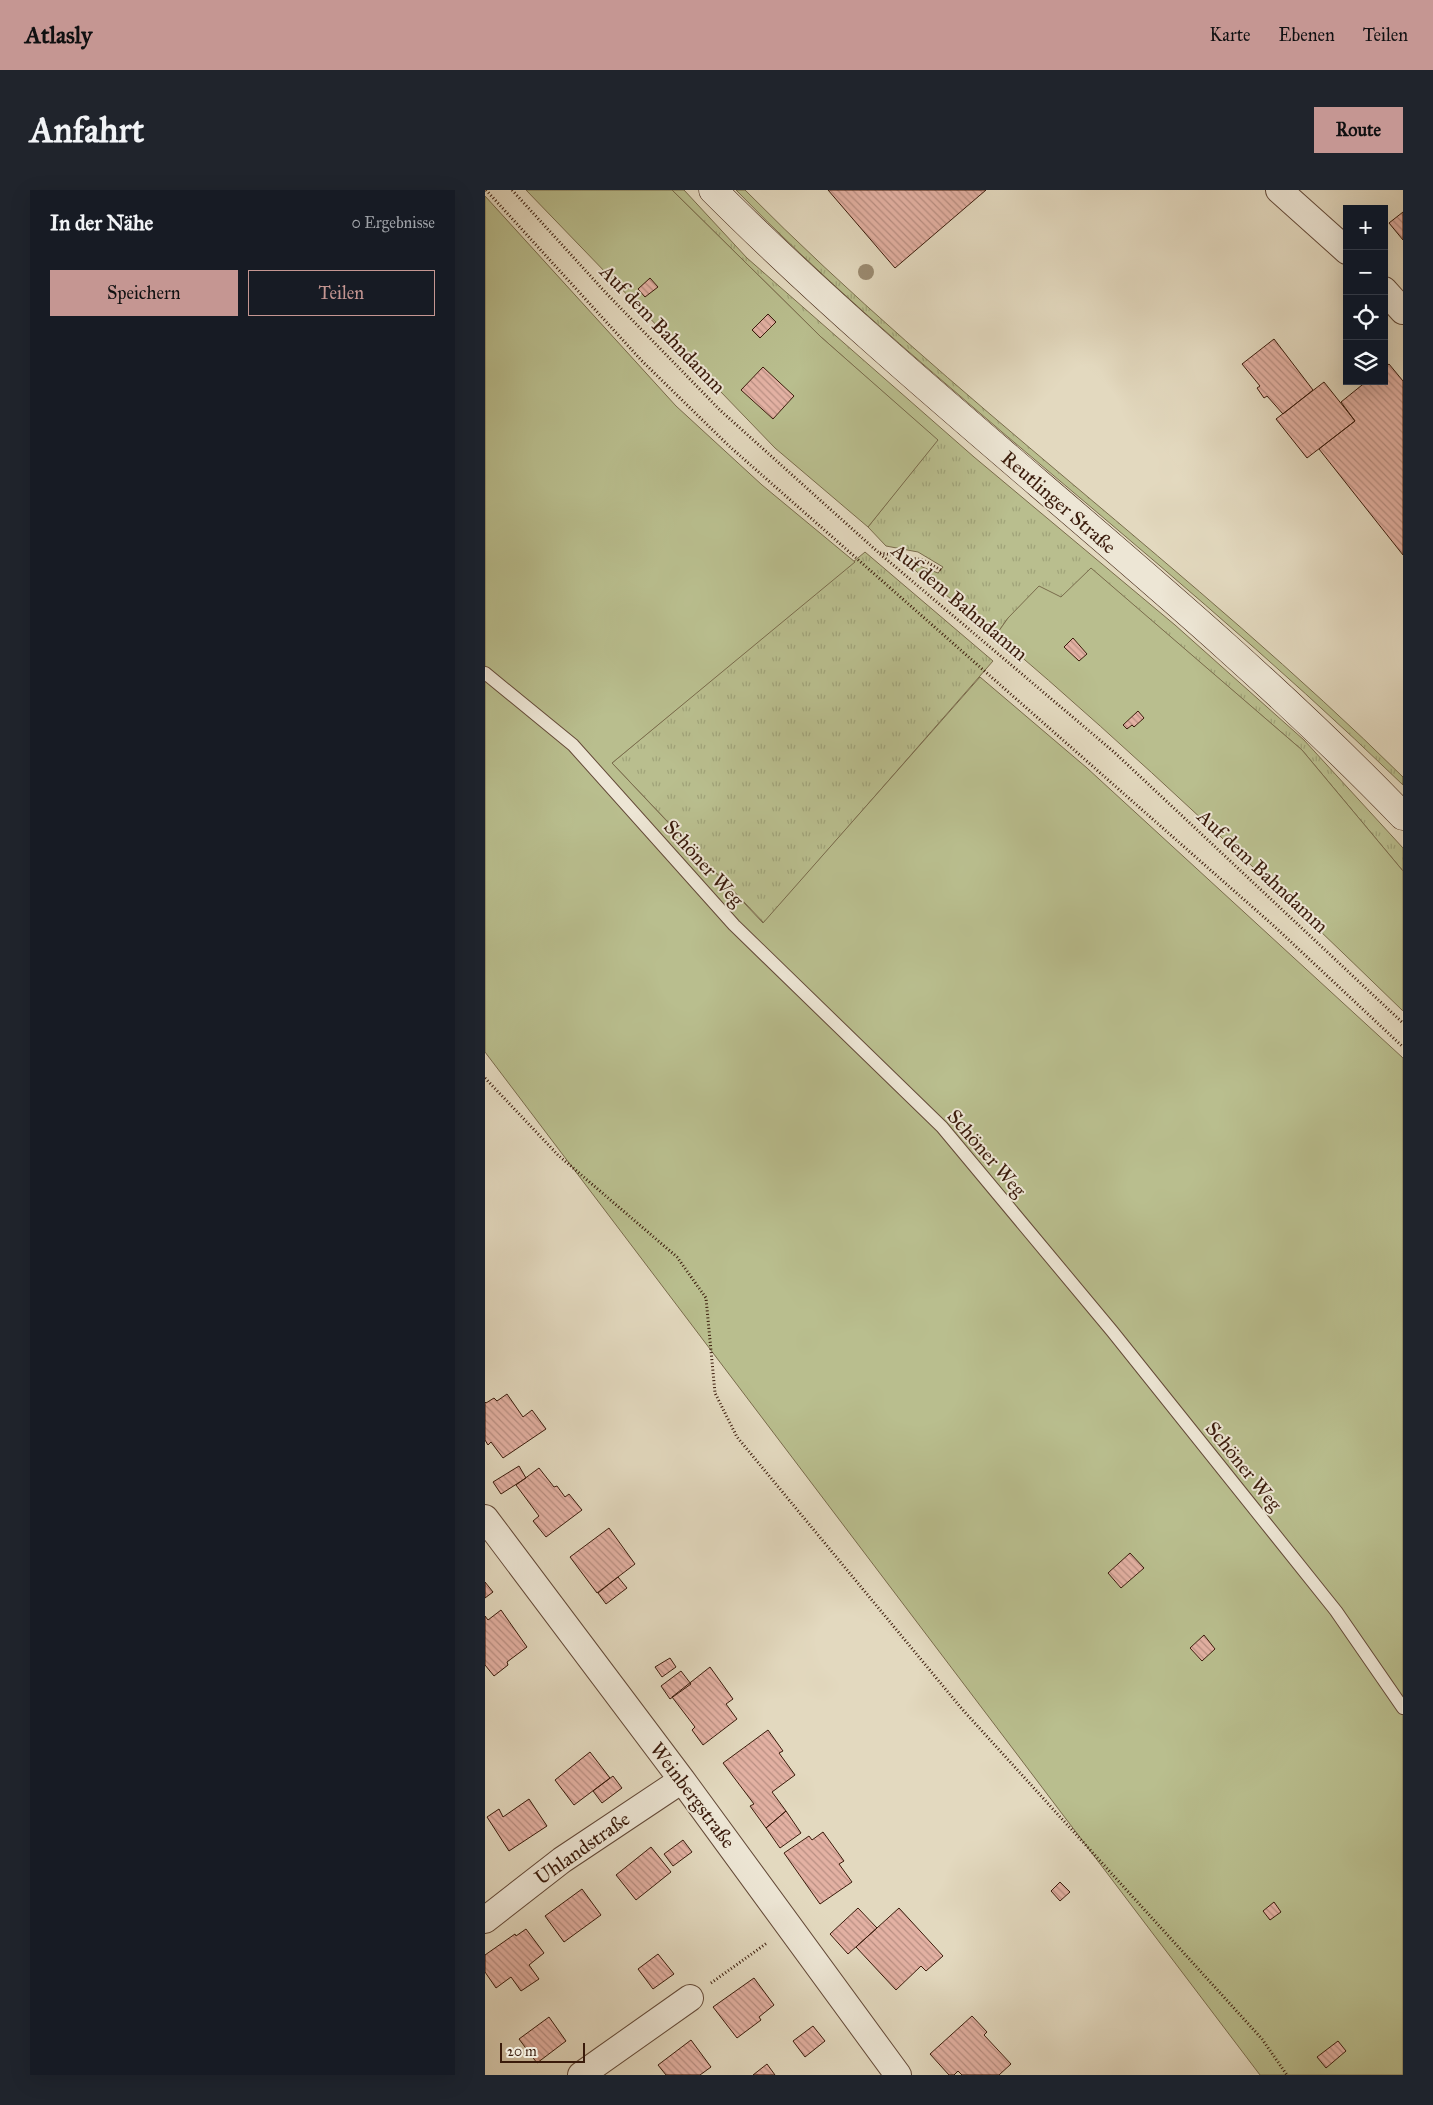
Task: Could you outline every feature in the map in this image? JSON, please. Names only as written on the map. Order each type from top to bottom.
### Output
[{"type":"main road","name":"Reutlinger Straße","points":[[713,190],[846,318],[1231,649],[1299,711],[1403,816]]},
{"type":"street","points":[[1279,190],[1346,250]]},
{"type":"street","points":[[1388,294],[1403,311]]},
{"type":"street","name":"Weinbergstraße","points":[[485,1518],[682,1780],[898,2075]]},
{"type":"street","name":"Uhlandstraße","points":[[485,1920],[562,1860],[682,1780]]},
{"type":"street","points":[[581,2075],[690,1998]]},
{"type":"lane","name":"Schöner Weg","points":[[485,673],[573,745],[734,925],[942,1127],[1112,1330],[1329,1603],[1403,1708]]},
{"type":"path","points":[[486,190],[641,360],[729,446],[1274,926],[1403,1047]]},
{"type":"path","name":"Auf dem Bahndamm","points":[[512,190],[606,293],[721,411],[879,553],[1114,752],[1403,1023]]},
{"type":"path","points":[[879,553],[923,560],[941,570]]},
{"type":"path","points":[[485,1078],[557,1155],[677,1257],[706,1298],[715,1394],[737,1437],[962,1709],[1262,2039],[1287,2075]]},
{"type":"path","points":[[690,1998],[789,1926]]},
{"type":"green space","points":[[526,190],[672,190],[821,337],[938,440],[868,527],[775,448]]},
{"type":"green space","points":[[672,190],[684,190],[747,258],[974,457],[1175,625],[1304,740],[1403,848],[1403,871],[1302,750],[1091,569],[1061,598],[1008,618],[996,635],[901,559],[938,573],[943,567],[918,552],[886,546],[868,527],[937,440],[821,337]]},
{"type":"green space","points":[[736,190],[745,190],[824,267],[906,341],[1158,556],[1323,701],[1403,777],[1403,785],[1256,649],[866,314]]},
{"type":"green space","points":[[485,196],[676,406],[762,485],[855,562],[612,763],[763,923],[980,677],[1087,768],[1403,1058],[1403,2075],[1260,2075],[485,1052]]},
{"type":"green space","points":[[865,552],[993,661],[764,923],[612,763]]},
{"type":"green space","points":[[1091,568],[1302,750],[1403,871],[1403,1011],[1203,820],[1049,680],[996,635],[1008,618],[1039,586],[1061,597]]},
{"type":"building","points":[[828,190],[986,190],[895,268]]},
{"type":"building","points":[[1403,212],[1403,240],[1389,223]]},
{"type":"building","points":[[650,278],[658,287],[645,297],[638,289]]},
{"type":"building","points":[[768,314],[776,322],[760,338],[752,330]]},
{"type":"building","points":[[1274,339],[1313,390],[1283,414],[1267,396],[1264,398],[1257,388],[1260,386],[1242,364]]},
{"type":"building","points":[[1388,365],[1403,381],[1403,555],[1319,449],[1355,421],[1341,402],[1362,385],[1388,385]]},
{"type":"building","points":[[763,367],[794,396],[773,419],[741,390]]},
{"type":"building","points":[[1324,382],[1355,421],[1307,458],[1276,419]]},
{"type":"building","points":[[1073,638],[1087,654],[1079,661],[1064,647]]},
{"type":"building","points":[[1138,711],[1144,718],[1134,727],[1132,725],[1127,729],[1123,725]]},
{"type":"building","points":[[507,1394],[523,1417],[532,1410],[546,1429],[503,1458],[491,1442],[488,1445],[485,1440],[485,1402],[494,1398],[497,1401]]},
{"type":"building","points":[[519,1466],[526,1478],[501,1494],[493,1482]]},
{"type":"building","points":[[539,1468],[554,1487],[557,1486],[565,1497],[569,1494],[582,1510],[546,1537],[533,1521],[539,1516],[516,1485]]},
{"type":"building","points":[[609,1528],[635,1564],[597,1593],[570,1557]]},
{"type":"building","points":[[1130,1553],[1144,1568],[1121,1588],[1108,1573]]},
{"type":"building","points":[[618,1577],[627,1588],[606,1604],[598,1593]]},
{"type":"building","points":[[485,1582],[493,1592],[485,1598]]},
{"type":"building","points":[[501,1610],[527,1647],[507,1662],[508,1665],[494,1676],[485,1665],[485,1616],[488,1620]]},
{"type":"building","points":[[1204,1635],[1215,1649],[1202,1661],[1190,1648]]},
{"type":"building","points":[[670,1658],[676,1667],[662,1677],[655,1667]]},
{"type":"building","points":[[710,1667],[733,1699],[726,1704],[737,1719],[703,1745],[692,1730],[695,1727],[672,1697]]},
{"type":"building","points":[[681,1671],[691,1684],[670,1699],[661,1686]]},
{"type":"building","points":[[768,1730],[783,1751],[779,1753],[795,1775],[772,1792],[786,1811],[766,1828],[750,1806],[754,1804],[723,1763]]},
{"type":"building","points":[[590,1752],[610,1778],[574,1805],[555,1780]]},
{"type":"building","points":[[613,1776],[622,1788],[602,1803],[593,1791]]},
{"type":"building","points":[[529,1799],[547,1826],[509,1851],[487,1817],[499,1809],[503,1817]]},
{"type":"building","points":[[786,1811],[801,1833],[780,1848],[766,1828]]},
{"type":"building","points":[[823,1832],[844,1861],[839,1864],[852,1882],[820,1904],[784,1853],[809,1836],[812,1840]]},
{"type":"building","points":[[683,1840],[692,1852],[673,1866],[664,1854]]},
{"type":"building","points":[[651,1847],[671,1872],[636,1900],[616,1875]]},
{"type":"building","points":[[1060,1882],[1070,1892],[1060,1901],[1051,1891]]},
{"type":"building","points":[[582,1889],[601,1915],[564,1942],[545,1916]]},
{"type":"building","points":[[1274,1902],[1281,1912],[1270,1920],[1263,1911]]},
{"type":"building","points":[[858,1908],[877,1928],[848,1954],[830,1934]]},
{"type":"building","points":[[899,1908],[943,1956],[926,1971],[921,1966],[896,1990],[856,1947]]},
{"type":"building","points":[[526,1929],[544,1953],[529,1965],[539,1979],[521,1991],[511,1977],[496,1988],[485,1972],[485,1955],[515,1934],[516,1936]]},
{"type":"building","points":[[658,1954],[674,1974],[653,1989],[638,1969]]},
{"type":"building","points":[[754,1978],[774,2005],[759,2017],[761,2020],[737,2038],[713,2007]]},
{"type":"building","points":[[972,2016],[987,2032],[984,2035],[1011,2064],[999,2075],[962,2075],[958,2071],[954,2075],[949,2075],[930,2054]]},
{"type":"building","points":[[549,2017],[566,2041],[537,2063],[519,2039]]},
{"type":"building","points":[[813,2026],[825,2041],[805,2057],[793,2041]]},
{"type":"building","points":[[691,2040],[711,2067],[700,2075],[666,2075],[658,2065]]},
{"type":"building","points":[[1338,2041],[1346,2051],[1326,2068],[1317,2057]]},
{"type":"building","points":[[767,2064],[775,2075],[753,2075]]}]
